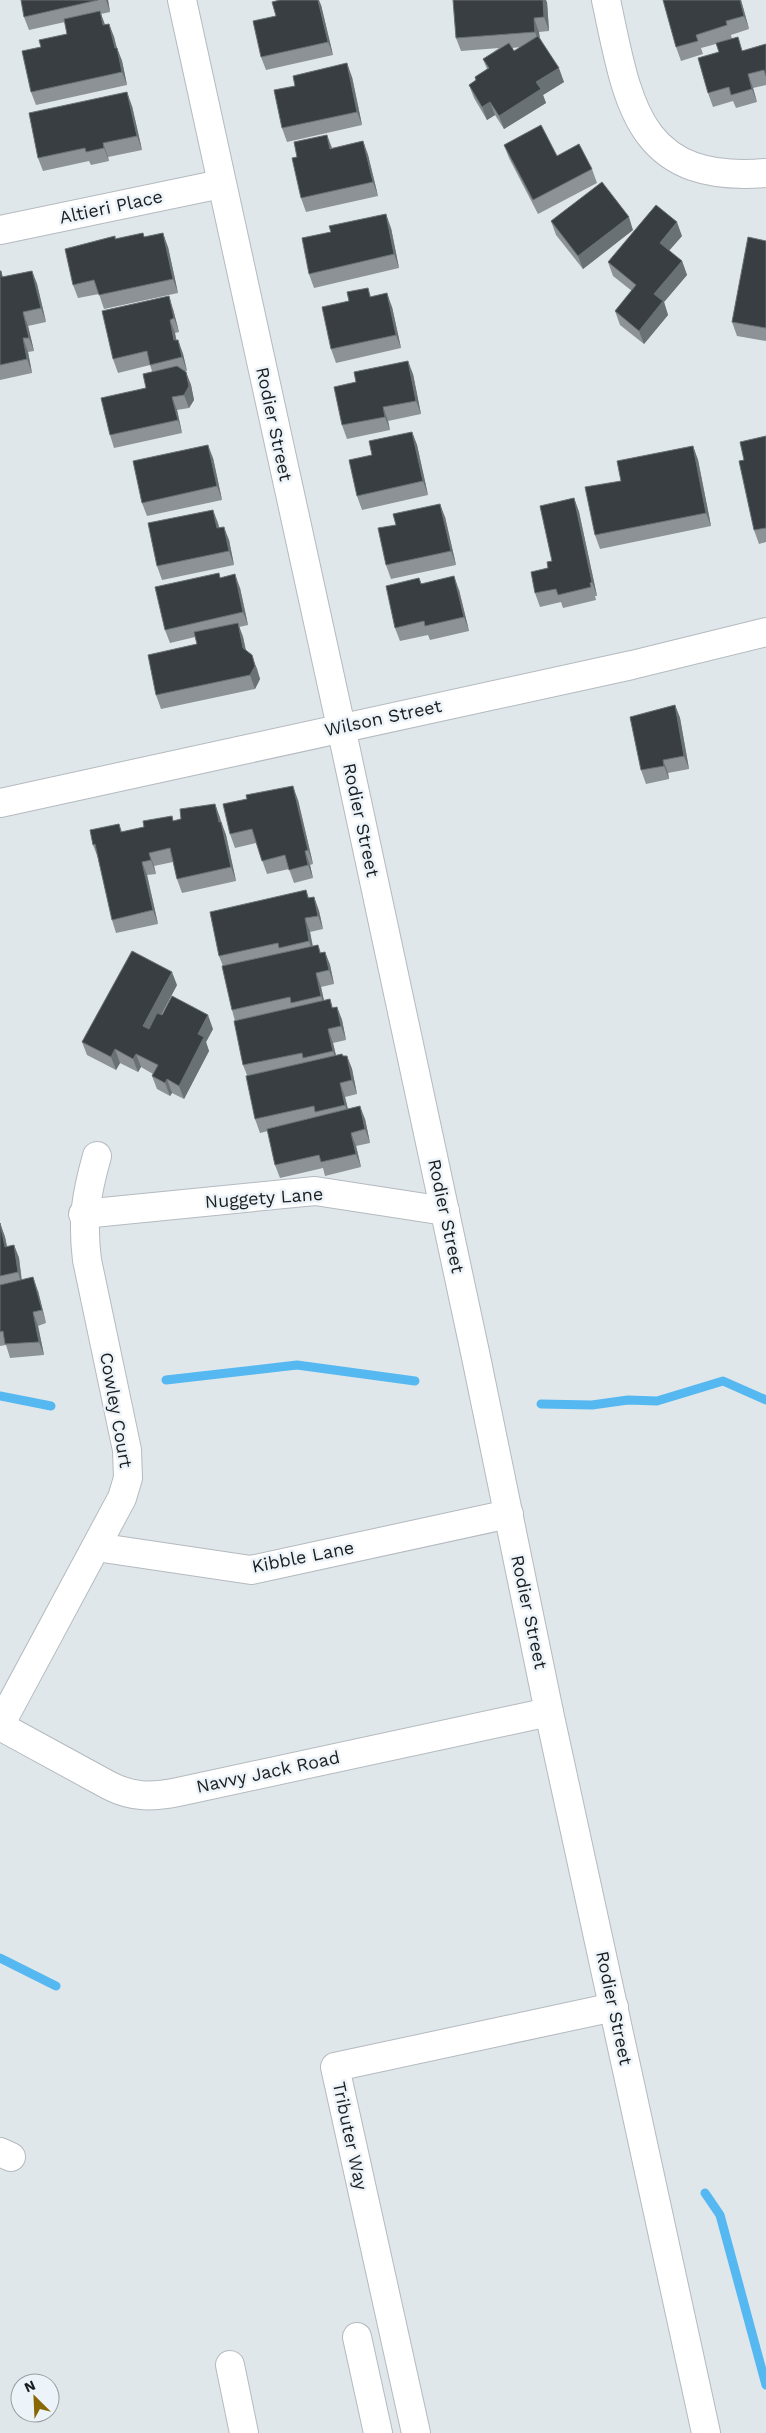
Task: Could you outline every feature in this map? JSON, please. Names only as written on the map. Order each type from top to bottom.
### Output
[{"type":"street","name":"Rodier Street","points":[[182,0],[341,727],[550,1712],[706,2433]]},
{"type":"street","points":[[606,0],[627,94],[637,117],[654,141],[671,156],[695,168],[721,174],[766,173]]},
{"type":"street","name":"Altieri Place","points":[[0,230],[221,184]]},
{"type":"street","name":"Wilson Street","points":[[0,803],[273,744],[341,727],[632,665],[766,632]]},
{"type":"street","name":"Cowley Court","points":[[0,1725],[122,1498],[129,1470],[87,1260],[83,1214],[86,1194],[97,1156]]},
{"type":"street","name":"Nuggety Lane","points":[[83,1214],[316,1191],[445,1211]]},
{"type":"street","name":"Kibble Lane","points":[[96,1547],[251,1570],[509,1514]]},
{"type":"street","name":"Navvy Jack Road","points":[[0,1725],[110,1786],[129,1794],[144,1797],[178,1792],[550,1712]]},
{"type":"street","name":"Tributer Way","points":[[416,2433],[335,2067],[614,2007]]},
{"type":"street","points":[[358,2337],[378,2433]]},
{"type":"street","points":[[230,2366],[244,2433]]},
{"type":"building","points":[[21,0],[98,0],[24,17]]},
{"type":"building","points":[[280,0],[318,0],[328,42],[261,57],[253,21],[276,16],[272,2]]},
{"type":"building","points":[[453,0],[543,0],[544,17],[534,18],[535,32],[456,38]]},
{"type":"building","points":[[663,0],[740,0],[744,16],[726,21],[727,25],[696,35],[698,41],[676,47]]},
{"type":"building","points":[[100,11],[103,25],[109,24],[122,72],[31,92],[22,51],[41,47],[39,40],[67,34],[64,19]]},
{"type":"building","points":[[538,36],[559,68],[536,82],[541,89],[499,116],[490,102],[482,107],[469,85],[476,80],[475,77],[489,68],[483,59],[509,43],[514,51]]},
{"type":"building","points":[[738,37],[742,51],[766,44],[766,76],[764,70],[748,74],[752,89],[731,95],[729,87],[708,93],[698,58],[719,52],[716,43]]},
{"type":"building","points":[[347,63],[357,112],[282,128],[274,90],[295,86],[293,76]]},
{"type":"building","points":[[127,92],[137,136],[103,143],[104,148],[86,152],[85,148],[38,158],[29,113]]},
{"type":"building","points":[[541,125],[557,156],[579,144],[592,169],[533,200],[504,145]]},
{"type":"building","points":[[327,135],[330,149],[363,141],[373,182],[301,198],[292,158],[297,157],[294,142]]},
{"type":"building","points":[[602,182],[629,217],[578,256],[551,221]]},
{"type":"building","points":[[656,205],[677,222],[660,243],[682,261],[654,294],[663,301],[639,331],[615,311],[636,285],[608,262]]},
{"type":"building","points":[[386,214],[394,254],[309,274],[302,238],[331,232],[329,226]]},
{"type":"building","points":[[143,233],[144,237],[163,233],[173,279],[99,295],[94,280],[73,285],[65,249],[115,236],[115,239]]},
{"type":"building","points":[[748,237],[766,241],[766,328],[732,322]]},
{"type":"building","points":[[0,271],[2,277],[32,271],[41,308],[23,312],[29,338],[23,338],[27,359],[0,365]]},
{"type":"building","points":[[368,288],[370,297],[387,293],[396,335],[331,349],[322,307],[349,301],[347,292]]},
{"type":"building","points":[[169,296],[174,318],[170,320],[174,340],[178,340],[182,357],[150,365],[147,351],[113,359],[102,311]]},
{"type":"building","points":[[408,361],[416,401],[383,407],[385,417],[342,425],[334,387],[356,382],[354,372]]},
{"type":"building","points":[[177,366],[186,372],[189,386],[184,395],[172,397],[178,420],[110,435],[101,398],[146,388],[143,374]]},
{"type":"building","points":[[412,432],[423,481],[357,496],[349,460],[372,455],[369,441]]},
{"type":"building","points":[[766,436],[766,528],[754,530],[739,461],[744,460],[740,442]]},
{"type":"building","points":[[208,445],[217,486],[142,503],[133,461]]},
{"type":"building","points":[[693,446],[706,513],[595,535],[585,487],[621,481],[617,461]]},
{"type":"building","points":[[574,498],[592,582],[590,583],[591,587],[558,595],[556,589],[535,593],[531,572],[548,568],[547,562],[552,561],[540,506]]},
{"type":"building","points":[[440,504],[451,551],[386,565],[378,528],[396,525],[393,514]]},
{"type":"building","points":[[213,510],[217,528],[224,527],[229,551],[157,566],[148,523]]},
{"type":"building","points":[[219,573],[220,578],[235,574],[243,612],[165,630],[155,587]]},
{"type":"building","points":[[454,576],[464,617],[425,626],[424,621],[395,628],[386,586],[419,578],[421,584]]},
{"type":"building","points":[[238,623],[243,648],[252,655],[255,666],[250,675],[156,695],[148,655],[197,644],[194,632]]},
{"type":"building","points":[[675,705],[684,756],[663,760],[664,766],[641,770],[630,717]]},
{"type":"building","points":[[293,786],[308,850],[305,851],[308,865],[289,870],[285,855],[262,861],[252,829],[230,834],[223,804],[247,799],[246,795]]},
{"type":"building","points":[[215,804],[231,867],[177,879],[170,848],[149,853],[151,860],[142,862],[153,910],[112,920],[95,844],[93,845],[90,830],[119,824],[121,832],[144,827],[143,821],[172,816],[173,821],[181,819],[180,809]]},
{"type":"building","points":[[306,890],[308,898],[314,897],[318,916],[305,918],[309,941],[279,948],[278,943],[219,956],[210,912]]},
{"type":"building","points":[[318,945],[320,953],[325,952],[329,970],[316,973],[321,996],[291,1003],[290,997],[232,1010],[222,966]]},
{"type":"building","points":[[132,951],[172,972],[143,1026],[149,1029],[157,1013],[162,1015],[172,996],[208,1015],[198,1034],[204,1037],[179,1086],[167,1079],[165,1083],[152,1076],[158,1065],[136,1054],[133,1059],[115,1049],[111,1057],[82,1042]]},
{"type":"building","points":[[330,999],[332,1008],[337,1007],[341,1026],[328,1029],[333,1051],[303,1058],[302,1053],[243,1065],[234,1021]]},
{"type":"building","points":[[342,1054],[347,1056],[352,1080],[340,1083],[345,1105],[315,1112],[314,1106],[255,1119],[246,1076]]},
{"type":"building","points":[[360,1106],[365,1129],[351,1133],[356,1154],[321,1162],[319,1155],[275,1165],[267,1129]]},
{"type":"building","points":[[0,1223],[5,1247],[14,1245],[18,1272],[0,1276]]},
{"type":"building","points":[[33,1277],[42,1310],[33,1312],[39,1342],[5,1344],[3,1331],[0,1332],[0,1285]]},
{"type":"waterway","points":[[166,1380],[297,1365],[415,1381]]},
{"type":"waterway","points":[[541,1404],[592,1405],[628,1400],[657,1401],[723,1381],[766,1400]]},
{"type":"waterway","points":[[0,1396],[51,1406]]},
{"type":"waterway","points":[[0,1958],[56,1986]]},
{"type":"waterway","points":[[705,2193],[720,2215],[766,2385]]}]
